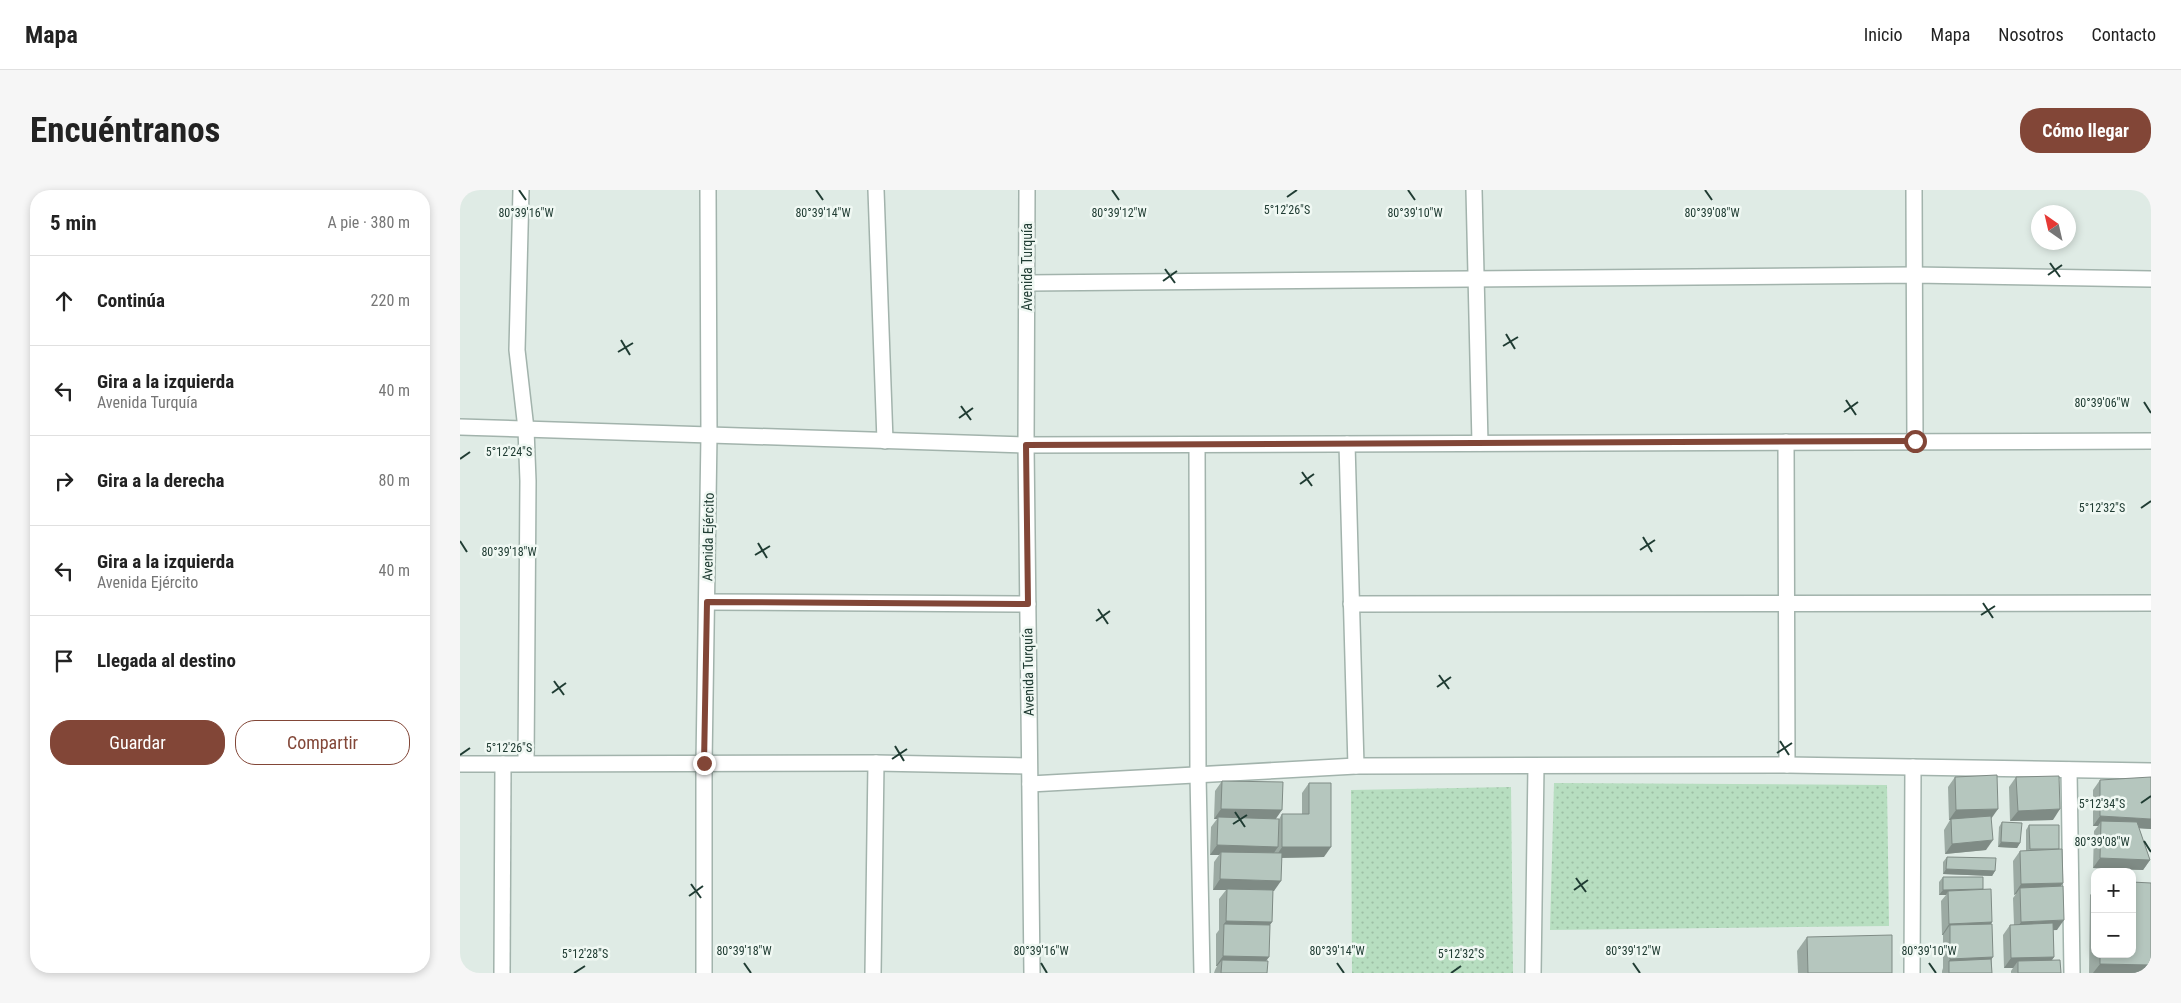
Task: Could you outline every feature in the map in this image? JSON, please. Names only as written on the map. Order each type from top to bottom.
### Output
[{"type":"street","points":[[521,190],[517,350],[526,429],[528,481],[526,764]]},
{"type":"street","name":"Avenida Ejército","points":[[704,973],[704,763],[710,435],[708,190]]},
{"type":"street","points":[[876,190],[885,441]]},
{"type":"street","name":"Avenida Turquía","points":[[1027,190],[1026,445],[1032,973]]},
{"type":"street","points":[[1474,190],[1480,443]]},
{"type":"street","points":[[1914,190],[1915,441]]},
{"type":"street","points":[[1027,283],[1914,275],[2151,279]]},
{"type":"street","points":[[460,427],[1026,445],[2151,440]]},
{"type":"street","points":[[1786,442],[1787,765]]},
{"type":"street","points":[[1347,444],[1356,766]]},
{"type":"street","points":[[1197,445],[1198,775],[1202,973]]},
{"type":"street","points":[[707,602],[1028,604]]},
{"type":"street","points":[[1351,604],[2151,603]]},
{"type":"street","points":[[873,973],[876,763]]},
{"type":"street","points":[[460,764],[876,763],[1029,766]]},
{"type":"street","points":[[502,973],[503,764]]},
{"type":"street","points":[[1030,784],[1356,766],[1787,765],[2151,771]]},
{"type":"street","points":[[1534,973],[1536,766]]},
{"type":"street","points":[[1912,973],[1913,767]]},
{"type":"street","points":[[2070,770],[2072,973]]},
{"type":"green space","points":[[1554,783],[1887,785],[1889,926],[1550,930]]},
{"type":"green space","points":[[1511,787],[1513,973],[1352,973],[1351,790]]},
{"type":"building","points":[[1997,775],[1998,809],[1956,810],[1955,777]]},
{"type":"building","points":[[2059,776],[2060,809],[2018,811],[2016,777]]},
{"type":"building","points":[[2151,777],[2151,819],[2100,816],[2100,780]]},
{"type":"building","points":[[1222,781],[1283,782],[1282,810],[1221,809]]},
{"type":"building","points":[[1309,783],[1331,783],[1331,847],[1282,847],[1282,814],[1309,814]]},
{"type":"building","points":[[1991,816],[1993,840],[1952,844],[1951,819]]},
{"type":"building","points":[[1218,817],[1279,819],[1278,847],[1217,845]]},
{"type":"building","points":[[2101,821],[2137,822],[2150,860],[2100,858]]},
{"type":"building","points":[[2002,822],[2022,823],[2020,843],[2001,842]]},
{"type":"building","points":[[2029,825],[2059,825],[2059,849],[2030,849]]},
{"type":"building","points":[[2062,849],[2063,883],[2021,884],[2020,851]]},
{"type":"building","points":[[1221,852],[1282,853],[1281,881],[1220,879]]},
{"type":"building","points":[[1947,857],[1996,858],[1995,871],[1946,869]]},
{"type":"building","points":[[1943,877],[1983,877],[1983,889],[1943,890]]},
{"type":"building","points":[[2136,882],[2151,883],[2151,965],[2100,964],[2100,958],[2136,958]]},
{"type":"building","points":[[2063,886],[2064,920],[2021,922],[2020,888]]},
{"type":"building","points":[[1227,889],[1273,890],[1272,922],[1226,921]]},
{"type":"building","points":[[1991,889],[1992,922],[1949,924],[1948,891]]},
{"type":"building","points":[[2053,923],[2054,957],[2011,958],[2010,925]]},
{"type":"building","points":[[1224,924],[1270,925],[1269,957],[1223,956]]},
{"type":"building","points":[[1992,924],[1993,957],[1950,959],[1950,925]]},
{"type":"building","points":[[1892,935],[1892,973],[1808,973],[1807,937]]},
{"type":"building","points":[[1991,959],[1992,973],[1949,973],[1949,961]]},
{"type":"building","points":[[1222,960],[1268,961],[1267,973],[1221,973]]},
{"type":"building","points":[[2060,960],[2061,973],[2018,973],[2018,961]]},
{"type":"route","points":[[704,763],[707,602],[1028,604],[1026,445],[1915,441]]}]
